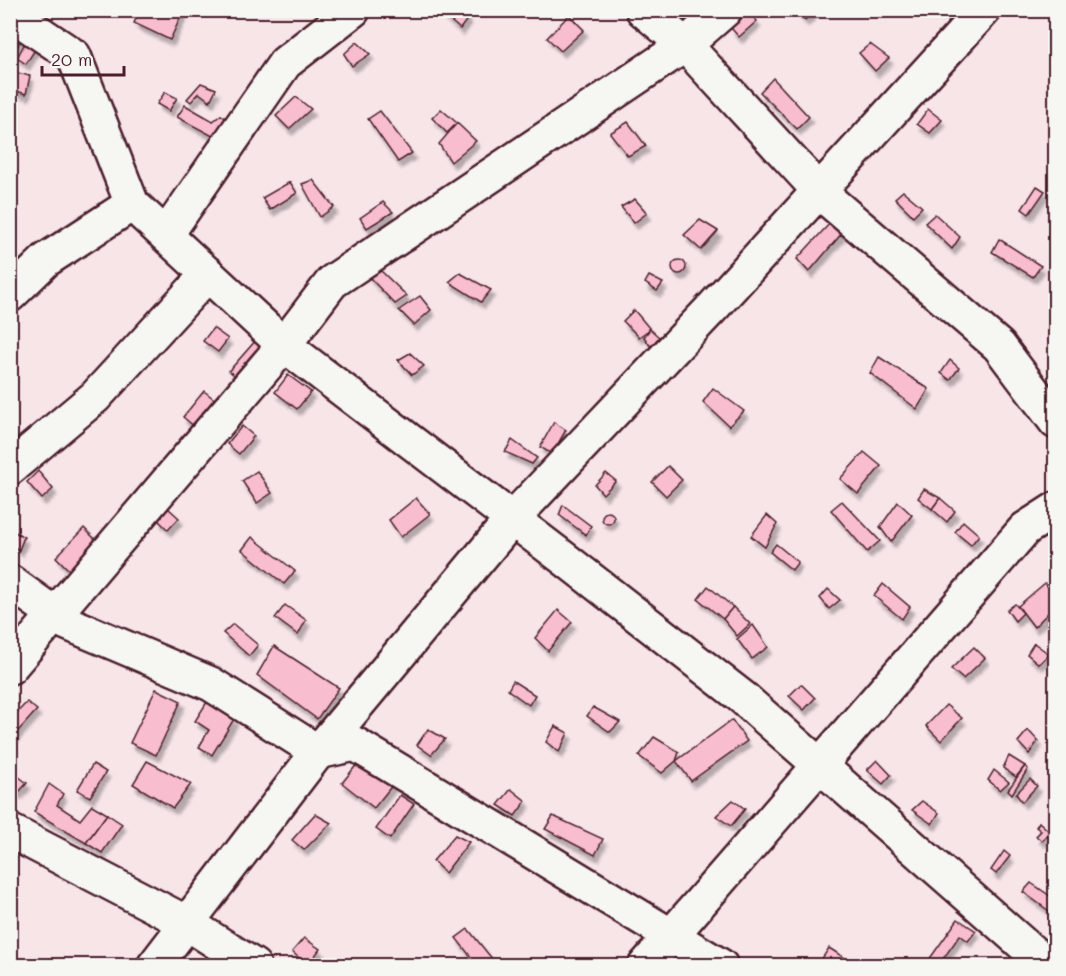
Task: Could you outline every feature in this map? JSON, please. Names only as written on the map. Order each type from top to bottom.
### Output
[{"type":"street","points":[[166,235],[285,63],[353,10]]},
{"type":"street","points":[[643,10],[685,45],[824,196],[999,346],[1056,422]]},
{"type":"street","points":[[10,667],[284,345],[332,282],[685,45],[725,10]]},
{"type":"street","points":[[154,966],[318,752],[512,519],[714,306],[984,10]]},
{"type":"street","points":[[10,13],[74,56],[132,204],[284,345],[742,697],[1048,966]]},
{"type":"street","points":[[10,295],[46,260],[132,204]]},
{"type":"street","points":[[10,468],[95,397],[208,274]]},
{"type":"street","points":[[645,966],[1025,529],[1056,509]]},
{"type":"street","points":[[10,582],[67,623],[211,684],[318,752],[355,744],[721,966]]},
{"type":"street","points":[[10,831],[187,923],[254,966]]},
{"type":"building","points":[[140,10],[184,10],[170,40],[134,23]]},
{"type":"building","points":[[438,10],[459,10],[468,18],[460,29]]},
{"type":"building","points":[[677,10],[699,10],[702,13],[691,24]]},
{"type":"building","points":[[798,10],[815,10],[805,20],[797,12]]},
{"type":"building","points":[[748,12],[757,21],[739,37],[731,28]]},
{"type":"building","points":[[569,15],[584,30],[561,51],[547,38]]},
{"type":"building","points":[[25,30],[13,56],[10,55],[10,31]]},
{"type":"building","points":[[26,41],[36,48],[26,64],[17,58]]},
{"type":"building","points":[[357,42],[370,54],[352,66],[344,54]]},
{"type":"building","points":[[870,44],[889,58],[875,71],[859,53]]},
{"type":"building","points":[[10,71],[30,76],[26,94],[10,89]]},
{"type":"building","points":[[773,78],[809,117],[797,129],[760,92]]},
{"type":"building","points":[[201,83],[216,89],[210,101],[199,93],[191,102],[187,99]]},
{"type":"building","points":[[165,92],[177,98],[169,111],[157,104]]},
{"type":"building","points":[[296,97],[311,109],[289,129],[276,116]]},
{"type":"building","points":[[185,105],[213,121],[221,115],[232,122],[222,141],[177,117]]},
{"type":"building","points":[[441,109],[457,123],[447,133],[432,118]]},
{"type":"building","points":[[928,109],[942,120],[930,133],[917,124]]},
{"type":"building","points":[[380,111],[412,153],[398,162],[368,119]]},
{"type":"building","points":[[628,122],[646,146],[628,156],[610,133]]},
{"type":"building","points":[[457,123],[476,141],[451,162],[439,144]]},
{"type":"building","points":[[313,180],[334,207],[320,217],[302,184]]},
{"type":"building","points":[[290,182],[297,193],[270,210],[262,198]]},
{"type":"building","points":[[1037,186],[1045,191],[1029,214],[1022,209]]},
{"type":"building","points":[[903,191],[922,207],[913,216],[895,198]]},
{"type":"building","points":[[635,199],[647,213],[634,223],[621,207]]},
{"type":"building","points":[[383,202],[393,212],[367,228],[360,218]]},
{"type":"building","points":[[935,214],[960,237],[952,249],[925,223]]},
{"type":"building","points":[[700,220],[718,231],[701,250],[684,235]]},
{"type":"building","points":[[831,222],[843,232],[809,272],[797,259]]},
{"type":"building","points":[[999,239],[1041,266],[1033,277],[992,252]]},
{"type":"building","points":[[679,260],[684,262],[686,267],[684,272],[679,274],[674,272],[672,267],[674,262]]},
{"type":"building","points":[[380,270],[407,296],[395,304],[368,276]]},
{"type":"building","points":[[460,273],[491,290],[481,302],[449,282]]},
{"type":"building","points":[[649,276],[663,283],[657,291],[645,283]]},
{"type":"building","points":[[420,296],[431,310],[414,325],[399,310]]},
{"type":"building","points":[[634,310],[650,329],[639,337],[623,321]]},
{"type":"building","points":[[213,328],[228,339],[218,352],[203,341]]},
{"type":"building","points":[[650,329],[659,337],[651,347],[644,337]]},
{"type":"building","points":[[264,331],[277,341],[242,381],[229,371]]},
{"type":"building","points":[[410,353],[424,366],[412,375],[398,360]]},
{"type":"building","points":[[879,357],[929,389],[917,409],[870,373]]},
{"type":"building","points":[[950,360],[959,368],[950,380],[941,373]]},
{"type":"building","points":[[288,375],[311,392],[297,409],[275,392]]},
{"type":"building","points":[[713,388],[744,411],[729,426],[703,402]]},
{"type":"building","points":[[204,391],[218,402],[196,428],[183,417]]},
{"type":"building","points":[[554,422],[566,430],[552,454],[540,447]]},
{"type":"building","points":[[242,426],[254,436],[239,454],[227,444]]},
{"type":"building","points":[[512,440],[537,458],[532,464],[505,452]]},
{"type":"building","points":[[864,452],[881,466],[858,494],[840,479]]},
{"type":"building","points":[[668,466],[682,480],[666,496],[652,482]]},
{"type":"building","points":[[38,471],[53,489],[42,499],[27,482]]},
{"type":"building","points":[[257,471],[272,493],[257,503],[242,481]]},
{"type":"building","points":[[606,473],[616,481],[603,494],[595,485]]},
{"type":"building","points":[[924,489],[940,498],[932,509],[918,498]]},
{"type":"building","points":[[416,498],[430,514],[401,537],[389,520]]},
{"type":"building","points":[[940,498],[955,511],[947,522],[932,509]]},
{"type":"building","points":[[842,501],[880,541],[867,552],[831,510]]},
{"type":"building","points":[[898,502],[912,515],[891,542],[880,527]]},
{"type":"building","points":[[563,505],[591,526],[586,535],[559,515]]},
{"type":"building","points":[[168,508],[179,518],[168,530],[158,520]]},
{"type":"building","points":[[610,512],[613,513],[613,523],[606,524],[603,523],[602,516],[603,513]]},
{"type":"building","points":[[767,515],[777,524],[765,547],[751,536]]},
{"type":"building","points":[[963,521],[979,535],[971,545],[955,532]]},
{"type":"building","points":[[84,528],[97,541],[69,570],[56,557]]},
{"type":"building","points":[[10,529],[24,537],[19,550],[10,544]]},
{"type":"building","points":[[252,537],[295,571],[284,584],[242,550]]},
{"type":"building","points":[[776,544],[798,562],[792,570],[770,552]]},
{"type":"building","points":[[1045,583],[1056,597],[1056,605],[1034,627],[1018,606]]},
{"type":"building","points":[[883,584],[910,607],[902,619],[874,596]]},
{"type":"building","points":[[708,586],[733,607],[723,619],[698,599]]},
{"type":"building","points":[[828,589],[840,600],[829,609],[820,598]]},
{"type":"building","points":[[1015,604],[1023,613],[1015,621],[1007,610]]},
{"type":"building","points":[[285,605],[306,620],[298,635],[275,618]]},
{"type":"building","points":[[733,607],[750,624],[737,636],[723,619]]},
{"type":"building","points":[[558,610],[572,622],[548,651],[535,638]]},
{"type":"building","points":[[233,624],[258,645],[249,656],[223,633]]},
{"type":"building","points":[[753,625],[768,647],[752,659],[737,639]]},
{"type":"building","points":[[1034,643],[1049,654],[1039,664],[1027,654]]},
{"type":"building","points":[[274,646],[339,688],[317,719],[257,675]]},
{"type":"building","points":[[974,647],[985,658],[963,679],[951,669]]},
{"type":"building","points":[[513,681],[535,695],[529,705],[508,690]]},
{"type":"building","points":[[801,684],[815,698],[804,710],[789,696]]},
{"type":"building","points":[[156,689],[181,701],[156,755],[130,743]]},
{"type":"building","points":[[27,702],[37,710],[11,739],[10,720]]},
{"type":"building","points":[[207,702],[234,719],[212,755],[199,747],[209,730],[195,721]]},
{"type":"building","points":[[946,705],[962,718],[941,741],[926,726]]},
{"type":"building","points":[[593,707],[620,722],[610,732],[587,716]]},
{"type":"building","points":[[732,720],[747,741],[691,781],[676,761]]},
{"type":"building","points":[[555,726],[568,733],[559,752],[546,742]]},
{"type":"building","points":[[428,729],[445,739],[431,755],[417,745]]},
{"type":"building","points":[[1028,730],[1038,741],[1029,754],[1018,742]]},
{"type":"building","points":[[654,737],[679,752],[676,761],[662,773],[639,756]]},
{"type":"building","points":[[1009,756],[1025,766],[1016,777],[1003,768]]},
{"type":"building","points":[[362,758],[394,783],[374,808],[342,783]]},
{"type":"building","points":[[877,760],[891,775],[883,784],[867,770]]},
{"type":"building","points":[[147,761],[191,784],[173,808],[133,784]]},
{"type":"building","points":[[93,764],[106,772],[90,797],[77,790]]},
{"type":"building","points":[[1025,766],[1028,769],[1012,794],[1008,790]]},
{"type":"building","points":[[10,770],[27,783],[18,793],[10,788]]},
{"type":"building","points":[[994,770],[1009,782],[1000,790],[988,780]]},
{"type":"building","points":[[1030,779],[1037,786],[1022,802],[1016,794]]},
{"type":"building","points":[[49,784],[63,794],[57,805],[80,820],[92,805],[107,814],[86,843],[34,812]]},
{"type":"building","points":[[511,789],[526,801],[515,816],[498,805]]},
{"type":"building","points":[[400,795],[414,804],[390,839],[376,829]]},
{"type":"building","points":[[733,800],[745,809],[731,826],[716,816]]},
{"type":"building","points":[[922,801],[939,813],[932,824],[912,810]]},
{"type":"building","points":[[107,814],[122,824],[102,853],[86,843]]},
{"type":"building","points":[[315,814],[331,823],[304,850],[292,840]]},
{"type":"building","points":[[553,816],[603,839],[595,855],[545,829]]},
{"type":"building","points":[[1039,822],[1050,832],[1042,841],[1036,836],[1041,831],[1036,827]]},
{"type":"building","points":[[455,835],[469,842],[445,873],[433,861]]},
{"type":"building","points":[[1004,851],[1010,856],[996,874],[991,870]]},
{"type":"building","points":[[1031,883],[1056,900],[1056,916],[1023,892]]},
{"type":"building","points":[[958,919],[976,931],[968,941],[960,935],[938,966],[928,966],[926,964]]},
{"type":"building","points":[[468,929],[498,966],[478,966],[456,938]]},
{"type":"building","points":[[304,938],[320,949],[308,965],[292,952]]},
{"type":"building","points":[[829,948],[856,965],[856,966],[817,966]]}]
